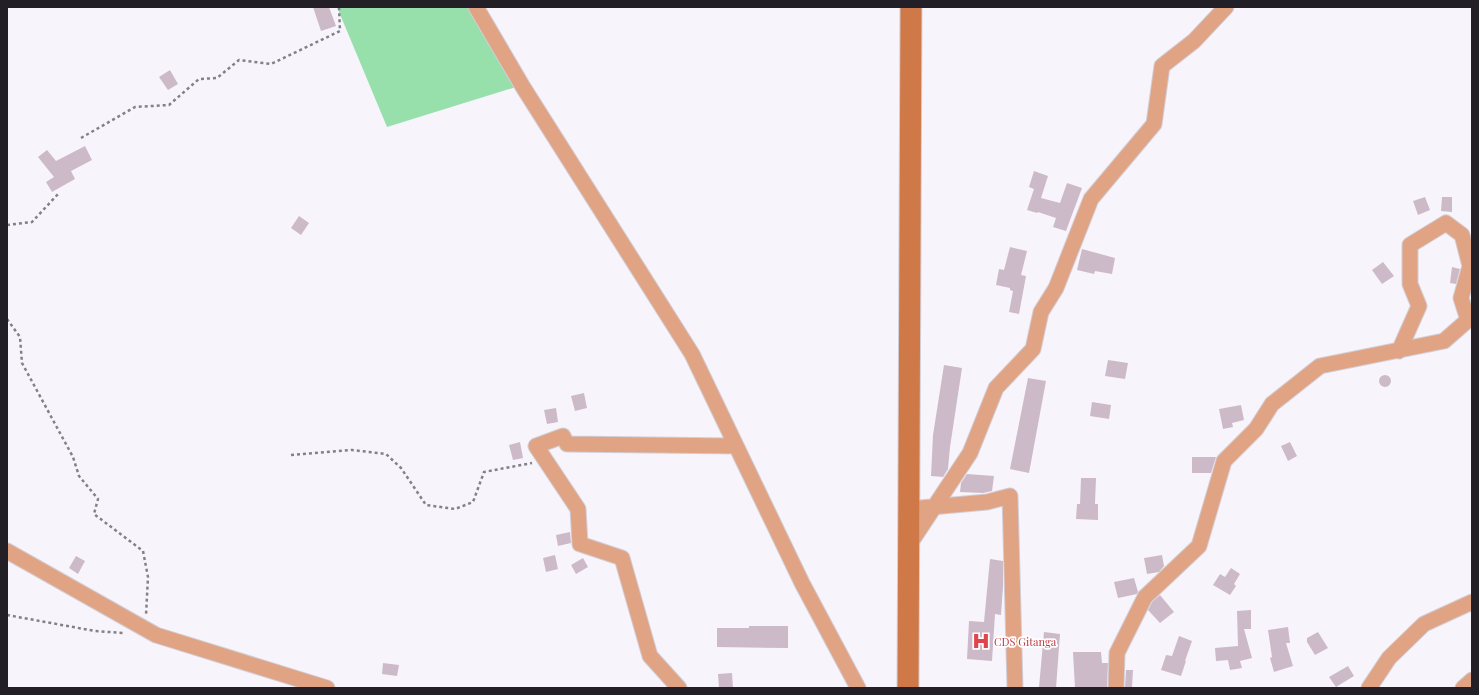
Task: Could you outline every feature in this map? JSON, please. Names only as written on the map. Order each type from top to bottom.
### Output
[{"type":"main road","points":[[908,688],[911,7]]},
{"type":"street","points":[[476,7],[524,87],[692,354],[802,583],[858,688]]},
{"type":"street","points":[[909,545],[970,453],[996,388],[1033,349],[1041,312],[1056,288],[1091,199],[1154,124],[1162,66],[1194,41],[1226,7]]},
{"type":"street","points":[[1116,688],[1117,653],[1145,597],[1199,546],[1224,460],[1256,429],[1272,404],[1320,366],[1399,351],[1444,341],[1468,320],[1461,298],[1470,266],[1462,235],[1446,223],[1410,245],[1410,284],[1419,306],[1399,351]]},
{"type":"street","points":[[679,688],[650,656],[622,558],[580,544],[578,509],[536,446],[563,436],[567,444],[736,446]]},
{"type":"street","points":[[909,509],[987,502],[1010,496],[1016,688]]},
{"type":"street","points":[[7,551],[156,635],[327,688]]},
{"type":"street","points":[[1369,688],[1389,658],[1424,624],[1472,602]]},
{"type":"street","points":[[1463,688],[1472,680]]},
{"type":"path","points":[[80,138],[135,107],[169,105],[199,79],[217,78],[239,60],[271,64],[340,31],[339,7]]},
{"type":"path","points":[[7,225],[32,222],[59,192]]},
{"type":"path","points":[[7,319],[20,337],[22,363],[73,457],[79,476],[98,499],[94,514],[143,551],[148,577],[145,629]]},
{"type":"path","points":[[291,455],[352,450],[386,454],[401,468],[426,505],[455,509],[473,502],[484,472],[546,460]]},
{"type":"path","points":[[7,614],[95,631],[126,633]]},
{"type":"green space","points":[[337,7],[471,7],[516,87],[387,127]]},
{"type":"building","points":[[313,7],[329,7],[336,26],[321,31]]},
{"type":"building","points":[[170,70],[178,84],[168,90],[159,77]]},
{"type":"building","points":[[85,146],[92,160],[71,171],[75,179],[52,192],[46,182],[54,177],[38,157],[47,150],[56,161]]},
{"type":"building","points":[[1034,171],[1048,176],[1041,198],[1060,203],[1067,183],[1082,188],[1066,231],[1053,227],[1056,218],[1027,210],[1034,189],[1029,187]]},
{"type":"building","points":[[1425,197],[1430,210],[1418,215],[1413,201]]},
{"type":"building","points":[[1442,197],[1452,197],[1452,212],[1441,211]]},
{"type":"building","points":[[299,216],[309,223],[301,235],[291,228]]},
{"type":"building","points":[[1010,247],[1027,251],[1021,275],[1026,276],[1019,314],[1009,312],[1013,291],[1010,290],[1010,288],[996,285],[999,269],[1004,270]]},
{"type":"building","points":[[1082,249],[1115,258],[1112,274],[1095,271],[1094,274],[1077,270]]},
{"type":"building","points":[[1383,262],[1394,276],[1382,284],[1372,270]]},
{"type":"building","points":[[1452,267],[1460,269],[1456,284],[1450,283]]},
{"type":"building","points":[[1108,360],[1128,363],[1125,379],[1105,376]]},
{"type":"building","points":[[944,365],[962,368],[948,469],[943,477],[931,476],[933,435]]},
{"type":"building","points":[[1387,375],[1390,376],[1390,386],[1383,387],[1380,386],[1379,379],[1380,376]]},
{"type":"building","points":[[1028,378],[1046,381],[1029,473],[1010,469]]},
{"type":"building","points":[[584,393],[587,408],[575,411],[571,396]]},
{"type":"building","points":[[1092,402],[1111,405],[1109,419],[1090,416]]},
{"type":"building","points":[[1241,405],[1244,420],[1232,423],[1233,427],[1223,429],[1219,409]]},
{"type":"building","points":[[556,408],[558,422],[547,424],[544,410]]},
{"type":"building","points":[[520,442],[523,458],[513,460],[509,445]]},
{"type":"building","points":[[1290,442],[1297,456],[1288,461],[1281,446]]},
{"type":"building","points":[[1192,457],[1216,457],[1211,473],[1192,473]]},
{"type":"building","points":[[967,474],[994,476],[992,491],[983,493],[960,492],[961,483]]},
{"type":"building","points":[[1081,478],[1096,478],[1095,504],[1098,504],[1098,520],[1076,519],[1077,504],[1080,504]]},
{"type":"building","points":[[570,532],[571,543],[558,546],[556,535]]},
{"type":"building","points":[[555,555],[558,569],[546,572],[543,558]]},
{"type":"building","points":[[1162,555],[1164,566],[1159,572],[1147,574],[1144,558]]},
{"type":"building","points":[[76,556],[85,561],[78,574],[69,568]]},
{"type":"building","points":[[583,558],[588,567],[576,574],[571,565]]},
{"type":"building","points":[[990,559],[1003,561],[1001,615],[995,614],[992,661],[967,659],[969,621],[984,622]]},
{"type":"building","points":[[1231,568],[1240,574],[1234,584],[1236,586],[1230,595],[1213,585],[1220,574],[1225,577]]},
{"type":"building","points":[[1134,578],[1138,592],[1137,594],[1118,598],[1114,582]]},
{"type":"building","points":[[1160,595],[1174,612],[1160,623],[1148,610],[1152,602]]},
{"type":"building","points":[[1251,610],[1251,629],[1244,629],[1252,658],[1240,661],[1242,668],[1230,670],[1228,660],[1216,661],[1215,648],[1238,646],[1237,611]]},
{"type":"building","points":[[749,626],[788,626],[788,648],[717,647],[717,628],[749,628]]},
{"type":"building","points":[[1288,627],[1290,643],[1286,643],[1293,666],[1274,672],[1270,658],[1272,657],[1268,630]]},
{"type":"building","points":[[1044,632],[1060,634],[1056,688],[1039,687]]},
{"type":"building","points":[[1318,632],[1328,648],[1315,655],[1307,642],[1307,638]]},
{"type":"building","points":[[1179,636],[1192,641],[1181,676],[1161,670],[1166,655],[1172,656]]},
{"type":"building","points":[[1073,652],[1101,652],[1102,663],[1108,663],[1107,688],[1075,688]]},
{"type":"building","points":[[383,663],[399,665],[397,676],[382,674]]},
{"type":"building","points":[[1348,666],[1354,676],[1336,687],[1329,677]]},
{"type":"building","points":[[1126,670],[1133,670],[1132,688],[1125,688]]},
{"type":"building","points":[[732,673],[733,688],[719,688],[718,674]]},
{"type":"place","name":"CDS Gitanga","points":[[981,641]]}]
